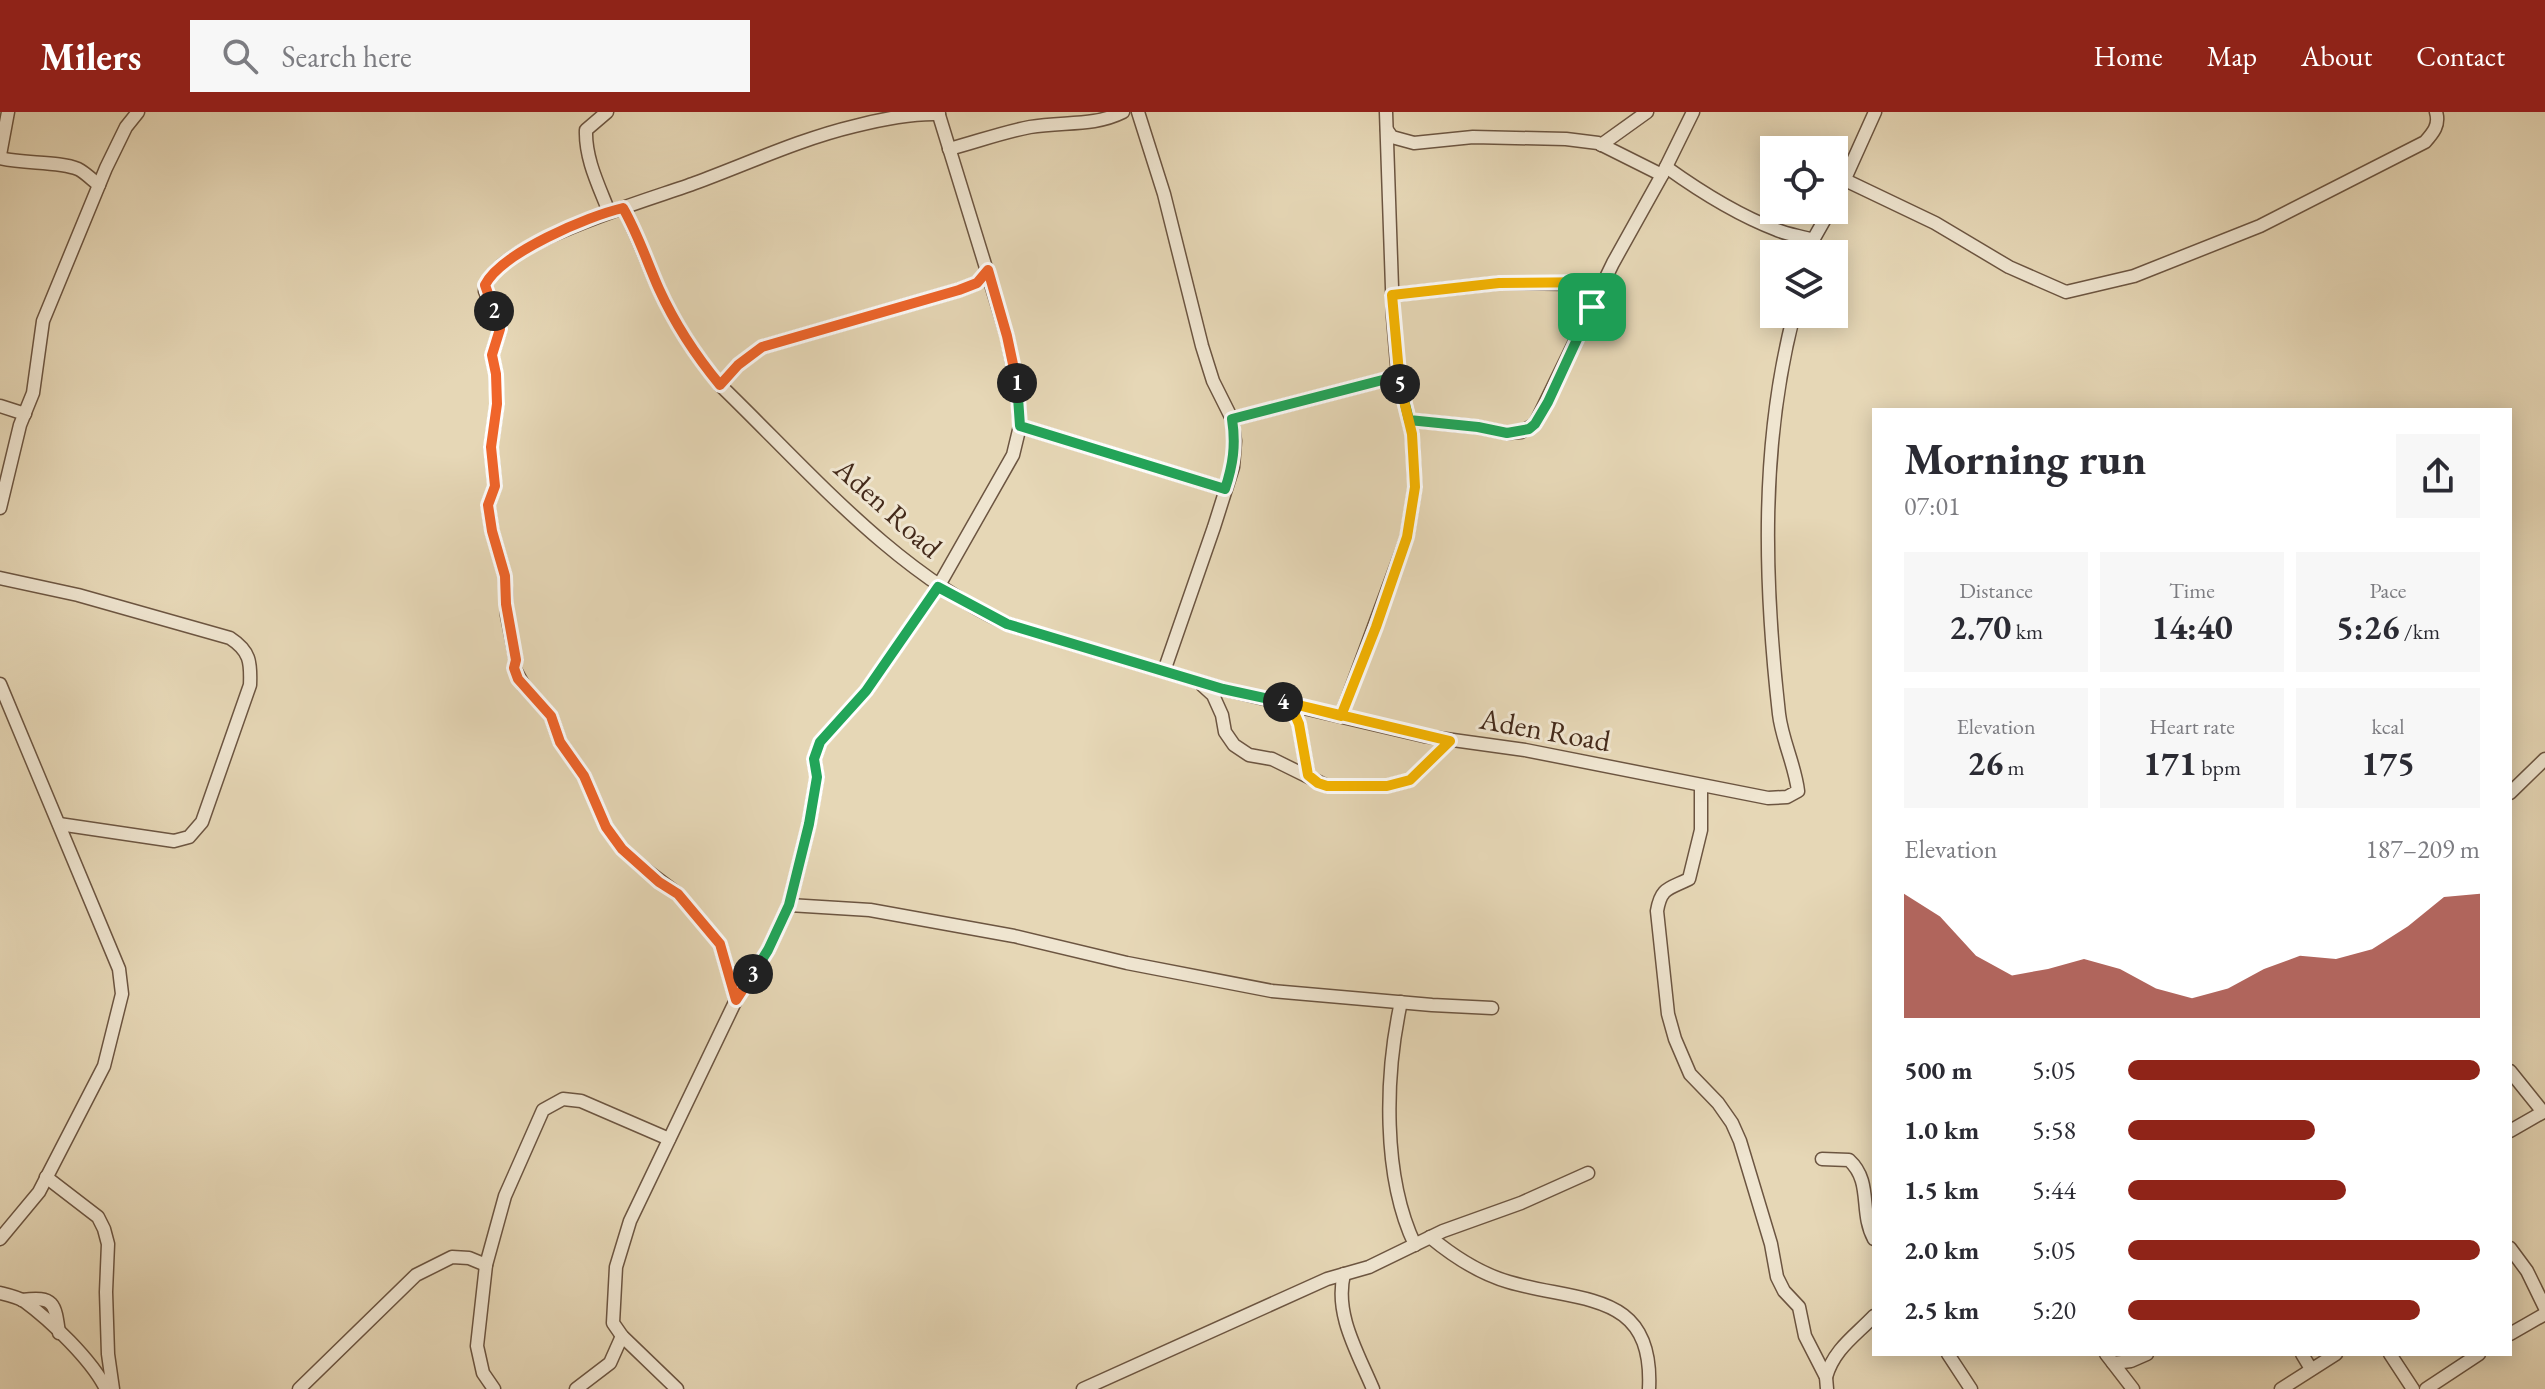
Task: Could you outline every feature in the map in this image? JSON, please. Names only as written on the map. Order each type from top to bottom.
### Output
[{"type":"street","points":[[8,112],[0,157],[20,163],[68,166],[99,185]]},
{"type":"street","points":[[0,508],[33,393],[43,321],[99,185],[126,127],[138,112]]},
{"type":"street","points":[[607,112],[586,130],[586,139],[592,168],[609,212]]},
{"type":"street","points":[[949,149],[1025,128],[1055,123],[1095,123],[1123,112]]},
{"type":"street","points":[[1138,112],[1160,179],[1213,381],[1232,419],[1235,441],[1233,467],[1164,671]]},
{"type":"street","points":[[1341,716],[1407,537],[1415,487],[1412,434],[1398,376],[1386,112]]},
{"type":"street","points":[[1601,145],[1647,112]]},
{"type":"street","points":[[1409,420],[1507,433],[1529,429],[1535,424],[1604,282],[1693,112]]},
{"type":"street","points":[[1848,173],[1875,112]]},
{"type":"street","points":[[1848,181],[1935,223],[2043,283],[2066,292],[2078,291],[2134,276],[2260,226],[2425,142],[2438,121],[2436,112]]},
{"type":"street","points":[[677,1389],[622,1336],[613,1323],[616,1267],[630,1221],[736,1000],[768,950],[789,905],[809,824],[817,777],[814,759],[820,742],[866,691],[938,587],[1013,455],[1020,426],[1017,386],[1007,336],[939,113],[921,113],[853,126],[573,225],[494,271],[485,285],[500,329],[492,355],[497,404],[491,447],[495,486],[488,505],[505,576],[506,604],[516,660],[514,668],[518,679],[551,716],[560,742],[584,776],[606,827],[622,849],[659,882],[678,894],[720,944],[736,1000]]},
{"type":"street","points":[[1387,130],[1392,137],[1414,143],[1473,137],[1566,139],[1601,145],[1664,171],[1776,230],[1813,240],[1822,224]]},
{"type":"street","points":[[1388,157],[1414,143]]},
{"type":"street","name":"Aden Road","points":[[623,208],[637,233],[660,290],[689,344],[720,385],[857,519],[938,587],[1007,624],[1200,682],[1450,741],[1511,748],[1768,798],[1787,797],[1798,791],[1779,718],[1767,544],[1767,489],[1774,410],[1791,328]]},
{"type":"street","points":[[720,385],[738,365],[762,347],[959,290],[977,283],[988,270]]},
{"type":"street","points":[[1392,295],[1499,283],[1604,282]]},
{"type":"street","points":[[1232,419],[1398,376]]},
{"type":"street","points":[[0,406],[25,414]]},
{"type":"street","points":[[1020,426],[1225,489]]},
{"type":"street","points":[[0,578],[78,595],[230,638],[243,646],[251,661],[250,685],[207,808],[202,822],[189,837],[174,841],[59,824]]},
{"type":"street","points":[[1200,682],[1213,695],[1225,732],[1234,745],[1249,755],[1272,759],[1308,775],[1318,783],[1335,787],[1387,786],[1410,780],[1450,741]]},
{"type":"street","points":[[0,684],[119,969],[122,994],[104,1066],[39,1192],[0,1239]]},
{"type":"street","points":[[1290,703],[1299,724],[1308,775]]},
{"type":"street","points":[[2512,791],[2545,759]]},
{"type":"street","points":[[1701,786],[1701,830],[1689,879],[1664,891],[1657,911],[1668,1014],[1690,1074],[1718,1103],[1736,1132],[1771,1244],[1777,1277],[1784,1291],[1799,1307],[1805,1336],[1827,1383]]},
{"type":"street","points":[[789,905],[870,910],[1014,936],[1141,966],[1272,991],[1492,1008]]},
{"type":"street","points":[[1401,1002],[1389,1087],[1391,1141],[1399,1195],[1415,1245]]},
{"type":"street","points":[[2512,1073],[2544,1112],[2512,1130]]},
{"type":"street","points":[[494,1389],[483,1373],[477,1346],[486,1265],[505,1196],[533,1127],[549,1105],[563,1099],[581,1101],[669,1139]]},
{"type":"street","points":[[1822,1159],[1841,1157],[1857,1167],[1865,1183],[1867,1216],[1872,1232]]},
{"type":"street","points":[[1083,1389],[1327,1279],[1369,1267],[1430,1237],[1588,1173]]},
{"type":"street","points":[[46,1177],[98,1217],[104,1229],[108,1244],[108,1354],[113,1389]]},
{"type":"street","points":[[1430,1237],[1448,1253],[1496,1278],[1618,1310],[1636,1325],[1645,1341],[1650,1366],[1649,1389]]},
{"type":"street","points":[[2512,1251],[2527,1271],[2545,1311],[2512,1333]]},
{"type":"street","points":[[299,1389],[416,1275],[452,1257],[469,1258],[486,1265]]},
{"type":"street","points":[[1344,1274],[1340,1291],[1342,1307],[1373,1389]]},
{"type":"street","points":[[0,1293],[22,1300],[43,1298],[51,1302],[55,1307],[59,1333],[98,1373],[106,1389]]},
{"type":"street","points":[[1827,1383],[1831,1360],[1872,1318]]},
{"type":"street","points":[[576,1389],[610,1363],[622,1336]]},
{"type":"street","points":[[1949,1356],[1971,1389]]},
{"type":"street","points":[[2110,1359],[2131,1361],[2142,1356]]},
{"type":"street","points":[[2303,1356],[2311,1369]]},
{"type":"street","points":[[2281,1389],[2333,1356]]},
{"type":"street","points":[[2391,1356],[2413,1389]]},
{"type":"street","points":[[2426,1389],[2476,1356]]},
{"type":"street","points":[[2110,1359],[2133,1389]]},
{"type":"route","points":[[1592,307],[1548,402],[1529,429],[1507,433],[1409,420],[1398,376],[1232,419],[1235,441],[1233,467],[1225,489],[1020,426],[1017,386],[1007,336],[988,270],[977,283],[959,290],[762,347],[738,365],[720,385],[697,357],[660,290],[637,233],[623,208],[587,219],[558,232],[494,271],[485,285],[500,325],[492,355],[497,404],[491,447],[495,486],[488,505],[505,576],[506,604],[516,660],[514,668],[518,679],[551,716],[560,742],[584,776],[606,827],[622,849],[659,882],[678,894],[720,944],[736,1000],[768,950],[789,905],[809,824],[817,777],[814,759],[820,742],[866,691],[938,587],[1007,624],[1223,689],[1290,703],[1341,716],[1450,741],[1410,780],[1387,786],[1335,787],[1318,783],[1308,775],[1299,724],[1290,703],[1341,716],[1407,537],[1415,487],[1412,434],[1398,376],[1392,295],[1499,283],[1604,282],[1592,307]]}]
